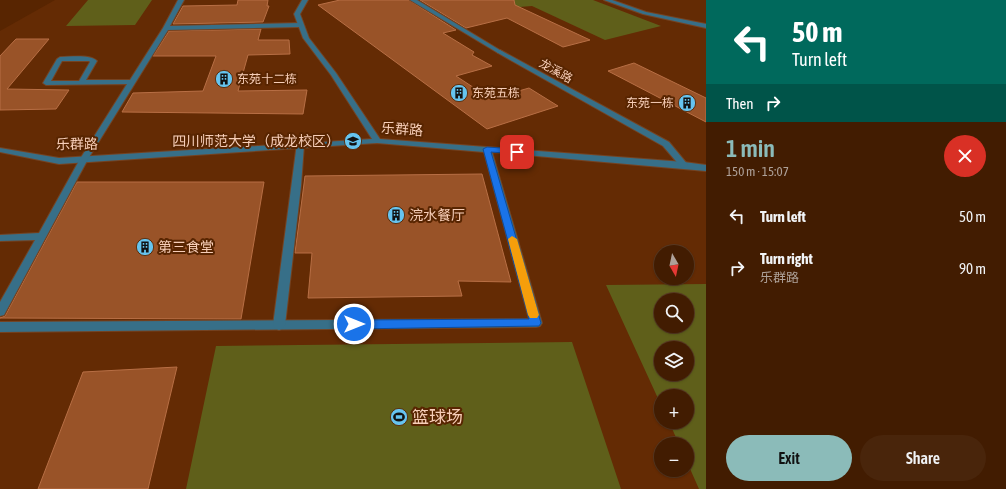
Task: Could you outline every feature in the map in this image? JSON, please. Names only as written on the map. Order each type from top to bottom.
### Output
[{"type":"street","points":[[0,312],[84,159],[166,28],[181,0]]},
{"type":"street","points":[[305,0],[296,14],[306,38],[334,74],[377,141]]},
{"type":"street","name":"龙溪路","points":[[413,0],[500,52],[666,144],[684,165]]},
{"type":"street","points":[[607,0],[645,13],[706,26]]},
{"type":"street","points":[[166,28],[300,25]]},
{"type":"street","points":[[82,82],[94,62],[90,59],[60,59],[46,83],[132,82]]},
{"type":"street","name":"乐群路","points":[[0,150],[59,160],[377,141],[706,168]]},
{"type":"street","points":[[279,325],[297,186],[300,146]]},
{"type":"street","points":[[0,327],[536,323],[487,149]]},
{"type":"street","points":[[0,238],[42,236]]},
{"type":"shaded area","name":"四川师范大学（成龙校区）","points":[[55,0],[706,0],[706,489],[0,489],[0,31]]},
{"type":"shaded area","points":[[88,0],[152,0],[135,25],[66,26]]},
{"type":"shaded area","points":[[484,0],[593,0],[661,26],[605,40],[532,6],[490,13]]},
{"type":"shaded area","points":[[706,284],[706,489],[699,489],[694,477],[694,437],[676,437],[672,429],[694,429],[694,389],[654,390],[606,285]]},
{"type":"shaded area","name":"篮球场","points":[[572,342],[621,489],[186,489],[216,346]]},
{"type":"building","points":[[238,0],[268,0],[267,6],[269,6],[263,22],[173,24],[183,6],[237,5]]},
{"type":"building","points":[[340,0],[409,0],[456,30],[443,33],[474,52],[472,55],[492,66],[456,76],[491,99],[529,88],[558,106],[487,129],[318,5]]},
{"type":"building","points":[[420,0],[514,0],[515,5],[590,40],[563,47],[507,18],[466,28]]},
{"type":"building","name":"东苑十二栋","points":[[261,29],[258,40],[289,40],[290,54],[248,55],[238,91],[307,90],[303,114],[122,112],[133,93],[203,91],[216,56],[153,56],[169,31]]},
{"type":"building","points":[[16,39],[49,39],[7,89],[69,90],[56,109],[0,110],[0,56]]},
{"type":"building","name":"东苑一栋","points":[[634,63],[706,98],[706,122],[608,71]]},
{"type":"building","name":"浣水餐厅","points":[[482,174],[511,282],[458,281],[462,296],[308,298],[312,253],[295,253],[305,176]]},
{"type":"building","name":"第三食堂","points":[[77,182],[264,182],[241,319],[0,318],[5,316]]},
{"type":"building","points":[[177,367],[148,489],[38,489],[83,372]]},
{"type":"slow traffic","points":[[512,239],[534,315]]},
{"type":"place","name":"东苑十二栋","points":[[224,79]]},
{"type":"place","name":"东苑五栋","points":[[459,93]]},
{"type":"place","name":"东苑一栋","points":[[687,103]]},
{"type":"place","name":"四川师范大学（成龙校区）","points":[[353,141]]},
{"type":"place","name":"浣水餐厅","points":[[396,215]]},
{"type":"place","name":"第三食堂","points":[[145,247]]},
{"type":"place","name":"篮球场","points":[[399,417]]},
{"type":"route","points":[[354,324],[536,323],[487,149],[517,152]]}]
